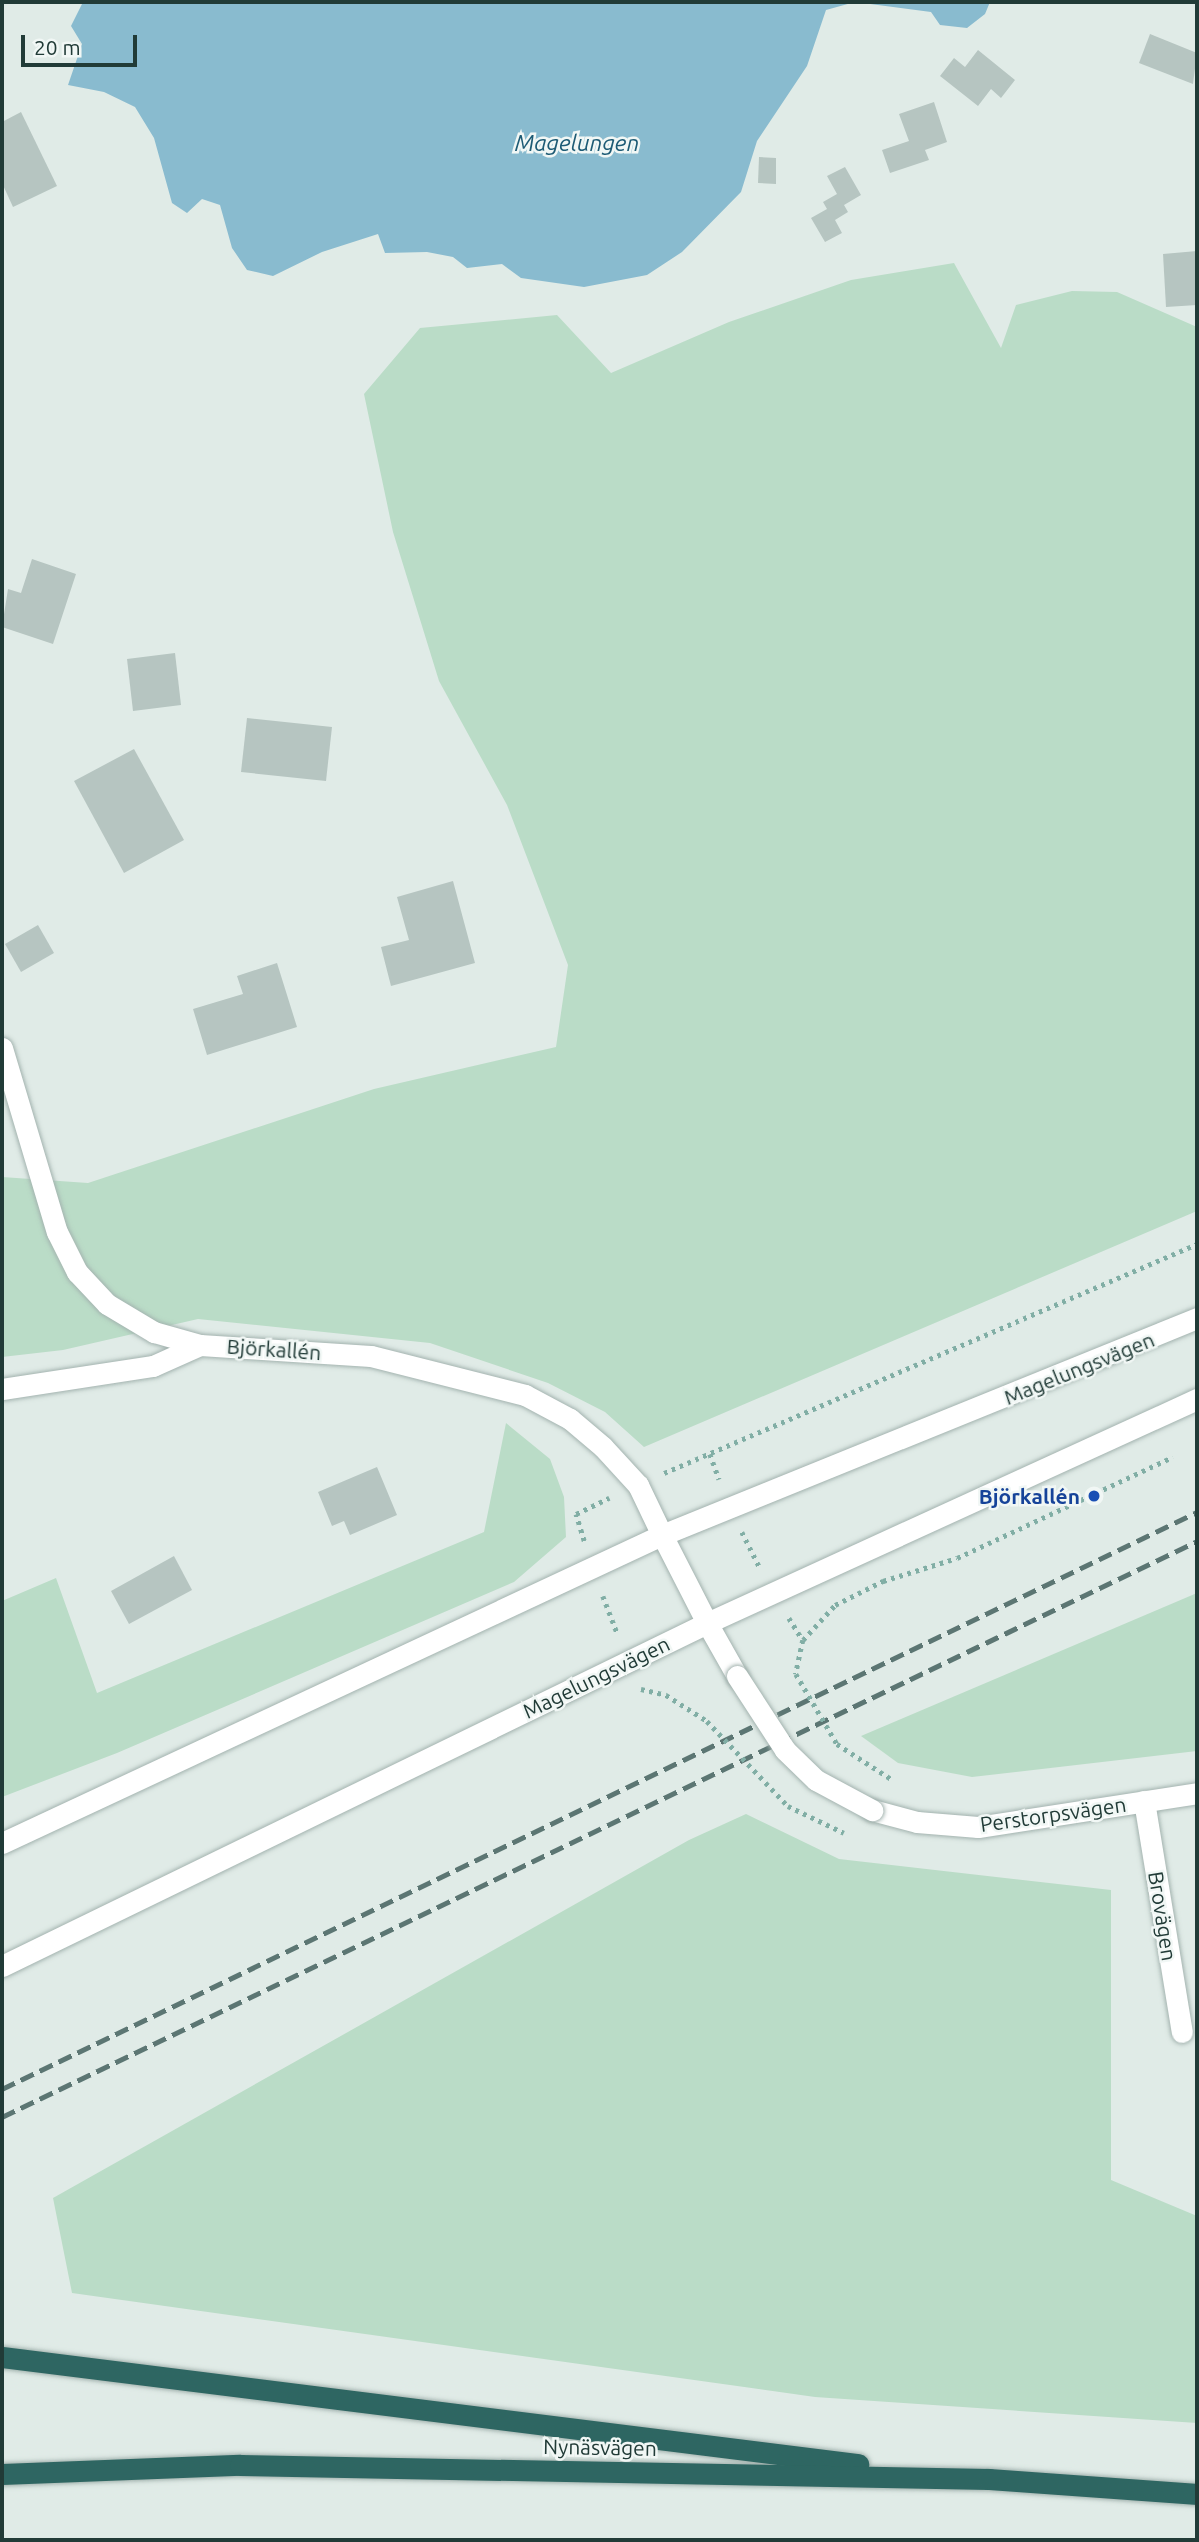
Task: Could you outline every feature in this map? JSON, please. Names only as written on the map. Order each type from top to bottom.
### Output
[{"type":"highway","points":[[2,2357],[554,2430],[989,2479]]},
{"type":"highway","name":"Nynäsvägen","points":[[2,2474],[240,2465],[989,2479],[1197,2494]]},
{"type":"main road","name":"Björkallén","points":[[2,1048],[57,1232],[77,1272],[107,1304],[154,1332],[200,1345],[371,1356],[525,1395],[570,1419],[638,1485],[707,1623]]},
{"type":"main road","name":"Magelungsvägen","points":[[2,1843],[662,1535],[1197,1318]]},
{"type":"main road","points":[[2,1389],[153,1366],[200,1345]]},
{"type":"main road","name":"Magelungsvägen","points":[[2,1966],[707,1623],[1197,1399]]},
{"type":"main road","name":"Perstorpsvägen","points":[[707,1623],[737,1676],[785,1750],[816,1780],[872,1811],[917,1822],[978,1827],[1197,1793]]},
{"type":"main road","name":"Brovägen","points":[[1144,1801],[1182,2032]]},
{"type":"path","points":[[707,1721],[666,1695],[642,1691],[593,1568],[576,1514],[1197,1244]]},
{"type":"path","points":[[803,1640],[796,1674],[837,1744],[891,1779]]},
{"type":"green space","points":[[954,263],[1001,348],[1016,305],[1072,291],[1117,292],[1197,327],[1197,1211],[644,1447],[605,1412],[548,1383],[430,1343],[198,1319],[63,1350],[2,1357],[2,1177],[88,1183],[374,1089],[556,1047],[568,965],[507,805],[439,681],[393,532],[364,394],[420,328],[557,315],[611,373],[729,322],[851,280]]},
{"type":"green space","points":[[506,1423],[550,1459],[564,1497],[566,1537],[514,1582],[117,1753],[2,1797],[2,1601],[56,1578],[97,1693],[484,1532]]},
{"type":"green space","points":[[1197,1593],[1197,1751],[972,1777],[898,1763],[861,1736]]},
{"type":"green space","points":[[746,1814],[839,1859],[1111,1890],[1111,2180],[1197,2216],[1197,2423],[815,2397],[72,2293],[53,2198],[689,1840]]},
{"type":"water","name":"Magelungen","points":[[83,2],[855,2],[826,10],[807,66],[757,141],[741,192],[682,252],[647,275],[584,287],[521,278],[502,264],[467,268],[453,257],[427,252],[385,253],[378,234],[322,252],[273,276],[247,270],[232,248],[220,205],[202,199],[187,213],[172,203],[154,138],[135,107],[104,92],[68,85],[82,44],[71,26]]},
{"type":"water","points":[[855,2],[990,2],[985,14],[967,28],[940,25],[931,12]]},
{"type":"building","points":[[1150,34],[1197,53],[1193,84],[1139,63]]},
{"type":"building","points":[[978,50],[1015,80],[1001,98],[991,89],[978,106],[940,76],[954,58],[965,67]]},
{"type":"building","points":[[934,102],[947,142],[925,150],[929,160],[890,173],[882,150],[909,141],[899,114]]},
{"type":"building","points":[[21,112],[57,186],[13,207],[2,183],[2,122]]},
{"type":"building","points":[[759,157],[776,158],[776,184],[758,183]]},
{"type":"building","points":[[845,167],[861,195],[844,205],[848,212],[835,220],[842,233],[825,242],[811,218],[827,209],[823,202],[837,194],[827,176]]},
{"type":"building","points":[[1197,251],[1197,305],[1166,307],[1163,254]]},
{"type":"building","points":[[32,559],[76,574],[53,644],[2,627],[8,589],[21,593]]},
{"type":"building","points":[[175,653],[181,705],[133,711],[127,659]]},
{"type":"building","points":[[247,718],[332,727],[326,781],[241,772]]},
{"type":"building","points":[[134,749],[184,840],[124,873],[74,781]]},
{"type":"building","points":[[453,881],[475,963],[391,986],[381,947],[409,940],[397,897]]},
{"type":"building","points":[[38,925],[54,953],[21,972],[5,944]]},
{"type":"building","points":[[277,963],[297,1027],[207,1055],[193,1009],[243,994],[237,976]]},
{"type":"building","points":[[377,1467],[397,1515],[350,1535],[344,1521],[332,1526],[318,1492]]},
{"type":"building","points":[[174,1556],[192,1590],[129,1624],[111,1591]]},
{"type":"railway","points":[[2,2089],[1197,1512]]},
{"type":"railway","points":[[2,2117],[1197,1541]]},
{"type":"place","name":"Björkallén","points":[[1094,1496]]}]
